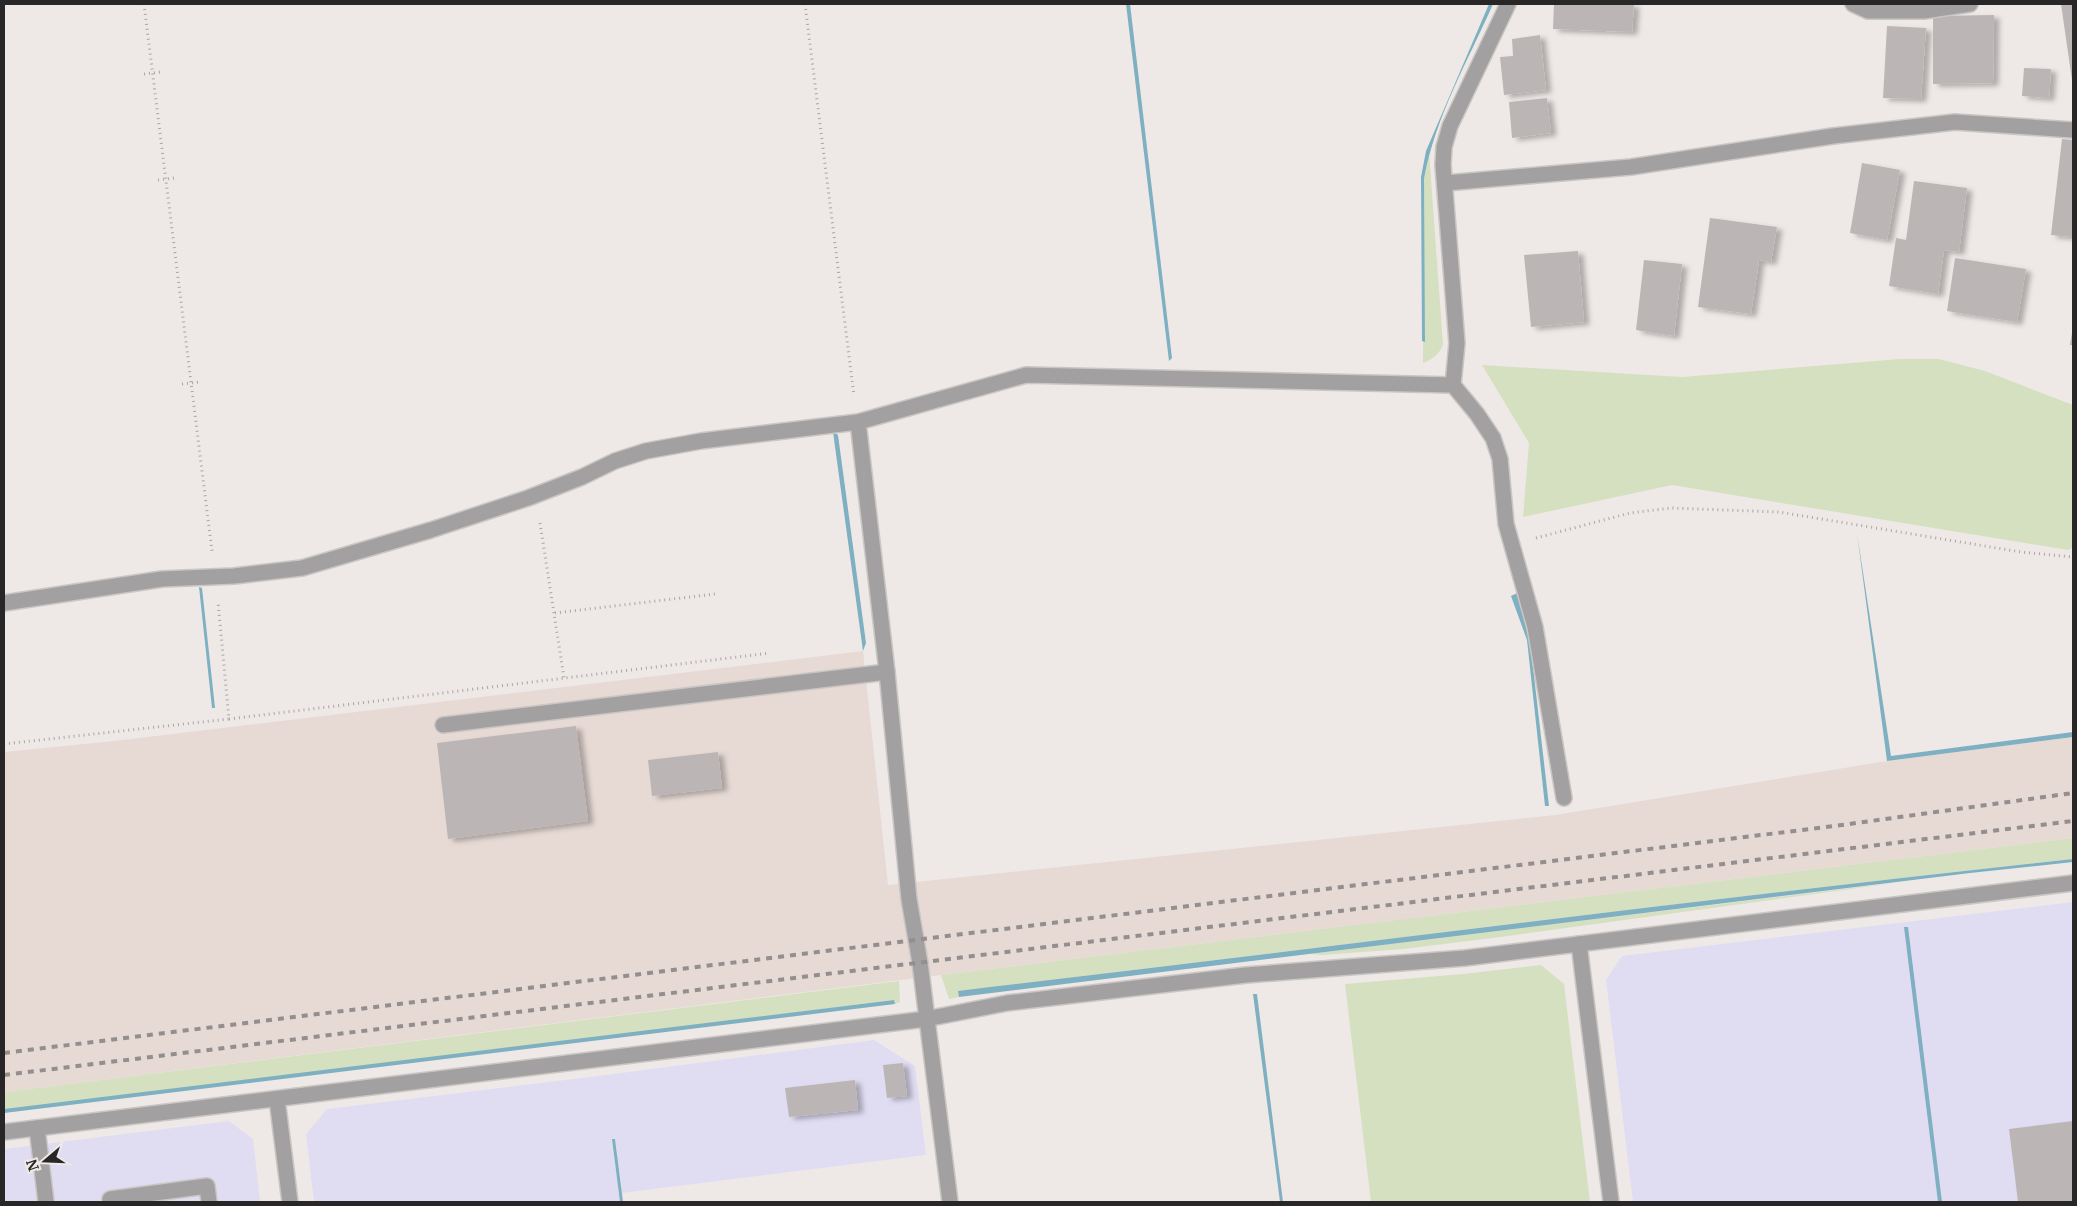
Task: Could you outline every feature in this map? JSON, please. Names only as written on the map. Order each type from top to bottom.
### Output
[{"type":"street","points":[[1508,4],[1450,126],[1444,156],[1457,344],[1453,386],[1477,414],[1493,438],[1500,459],[1506,524],[1510,545],[1535,627],[1564,798]]},
{"type":"street","points":[[1853,4],[1868,11],[1924,11],[1970,4]]},
{"type":"street","points":[[1446,183],[1631,167],[1833,136],[1955,122],[2073,130]]},
{"type":"street","points":[[4,603],[162,579],[234,576],[302,568],[430,530],[536,495],[582,477],[615,461],[646,451],[702,440],[858,422],[1026,375],[1046,374],[1453,386]]},
{"type":"street","points":[[858,422],[887,672],[909,899],[920,962],[950,1202]]},
{"type":"street","points":[[443,725],[887,672]]},
{"type":"street","points":[[4,1132],[926,1019],[1007,1004],[1226,978],[1465,958],[2073,883]]},
{"type":"street","points":[[1579,944],[1611,1202]]},
{"type":"street","points":[[277,1099],[290,1202]]},
{"type":"street","points":[[37,1128],[46,1202]]},
{"type":"street","points":[[111,1202],[110,1198],[207,1186],[209,1202]]},
{"type":"path","points":[[144,4],[215,576],[229,719]]},
{"type":"path","points":[[805,4],[858,422]]},
{"type":"path","points":[[144,74],[160,72]]},
{"type":"path","points":[[158,180],[174,178]]},
{"type":"path","points":[[182,384],[199,382]]},
{"type":"path","points":[[536,495],[564,678]]},
{"type":"path","points":[[1510,545],[1630,512],[1671,508],[1779,512],[2021,552],[2073,557]]},
{"type":"path","points":[[555,613],[715,594]]},
{"type":"path","points":[[4,744],[229,719],[770,653]]},
{"type":"shaded area","points":[[863,651],[888,885],[1555,815],[1887,761],[2073,737],[2073,838],[941,975],[4,1092],[4,752],[114,741]]},
{"type":"shaded area","points":[[2073,902],[2073,1202],[1633,1202],[1606,980],[1622,956]]},
{"type":"shaded area","points":[[874,1040],[915,1066],[926,1155],[622,1193],[615,1139],[612,1139],[620,1202],[314,1202],[306,1134],[327,1109]]},
{"type":"shaded area","points":[[229,1121],[253,1139],[260,1202],[4,1202],[4,1149]]},
{"type":"green space","points":[[1429,152],[1443,345],[1435,356],[1423,363],[1424,179]]},
{"type":"green space","points":[[1900,359],[1939,359],[1985,371],[2073,405],[2073,548],[2068,550],[1672,485],[1523,517],[1529,443],[1482,365],[1682,377]]},
{"type":"green space","points":[[2073,838],[2073,859],[1655,907],[959,991],[959,997],[949,999],[941,975]]},
{"type":"green space","points":[[1909,881],[1403,949],[1323,955],[1309,954]]},
{"type":"green space","points":[[1541,965],[1564,984],[1590,1202],[1371,1202],[1345,984]]},
{"type":"green space","points":[[899,981],[900,1002],[895,1004],[893,1000],[4,1113],[4,1092]]},
{"type":"water","points":[[1126,4],[1130,4],[1172,358],[1169,361]]},
{"type":"water","points":[[1489,4],[1493,4],[1444,111],[1429,156],[1424,179],[1425,342],[1422,341],[1421,177],[1426,151]]},
{"type":"water","points":[[833,432],[838,435],[866,643],[863,651]]},
{"type":"water","points":[[1857,533],[1891,756],[2073,732],[2073,737],[1887,761]]},
{"type":"water","points":[[199,587],[202,588],[215,708],[212,708]]},
{"type":"water","points":[[1517,593],[1530,641],[1549,806],[1545,806],[1527,640],[1511,596]]},
{"type":"water","points":[[2073,859],[2073,862],[959,997],[958,991],[1655,907]]},
{"type":"water","points":[[1904,927],[1908,927],[1942,1202],[1938,1202]]},
{"type":"water","points":[[1253,994],[1257,994],[1283,1202],[1280,1202]]},
{"type":"water","points":[[894,1000],[895,1004],[4,1113],[4,1109]]},
{"type":"water","points":[[612,1139],[615,1139],[623,1202],[620,1202]]},
{"type":"building","points":[[1554,4],[1634,4],[1632,32],[1553,29]]},
{"type":"building","points":[[2061,4],[2073,4],[2073,80],[2072,80]]},
{"type":"building","points":[[1994,15],[1993,83],[1933,84],[1933,16]]},
{"type":"building","points":[[1887,26],[1926,28],[1921,99],[1883,98]]},
{"type":"building","points":[[1540,35],[1546,90],[1504,95],[1500,57],[1513,56],[1512,39]]},
{"type":"building","points":[[2024,68],[2051,69],[2049,98],[2022,96]]},
{"type":"building","points":[[1547,98],[1551,133],[1512,138],[1509,102]]},
{"type":"building","points":[[2062,139],[2073,140],[2073,237],[2051,235]]},
{"type":"building","points":[[1862,163],[1900,170],[1887,240],[1850,233]]},
{"type":"building","points":[[1914,181],[1967,188],[1959,252],[1944,250],[1938,294],[1889,286],[1896,238],[1906,240]]},
{"type":"building","points":[[1710,218],[1777,227],[1771,262],[1759,260],[1751,314],[1698,307]]},
{"type":"building","points":[[1578,251],[1584,322],[1531,327],[1524,255]]},
{"type":"building","points":[[1955,258],[2026,269],[2017,322],[1947,311]]},
{"type":"building","points":[[1644,260],[1682,264],[1674,336],[1636,330]]},
{"type":"building","points":[[2072,333],[2073,345],[2070,345]]},
{"type":"building","points":[[576,726],[588,821],[448,839],[437,743]]},
{"type":"building","points":[[718,752],[722,788],[652,796],[648,760]]},
{"type":"building","points":[[903,1063],[907,1096],[887,1098],[883,1065]]},
{"type":"building","points":[[855,1080],[858,1110],[789,1117],[785,1088]]},
{"type":"building","points":[[2073,1121],[2073,1202],[2018,1202],[2009,1129]]},
{"type":"railway","points":[[4,1053],[1842,825],[2073,793]]},
{"type":"railway","points":[[4,1075],[2073,821]]}]
